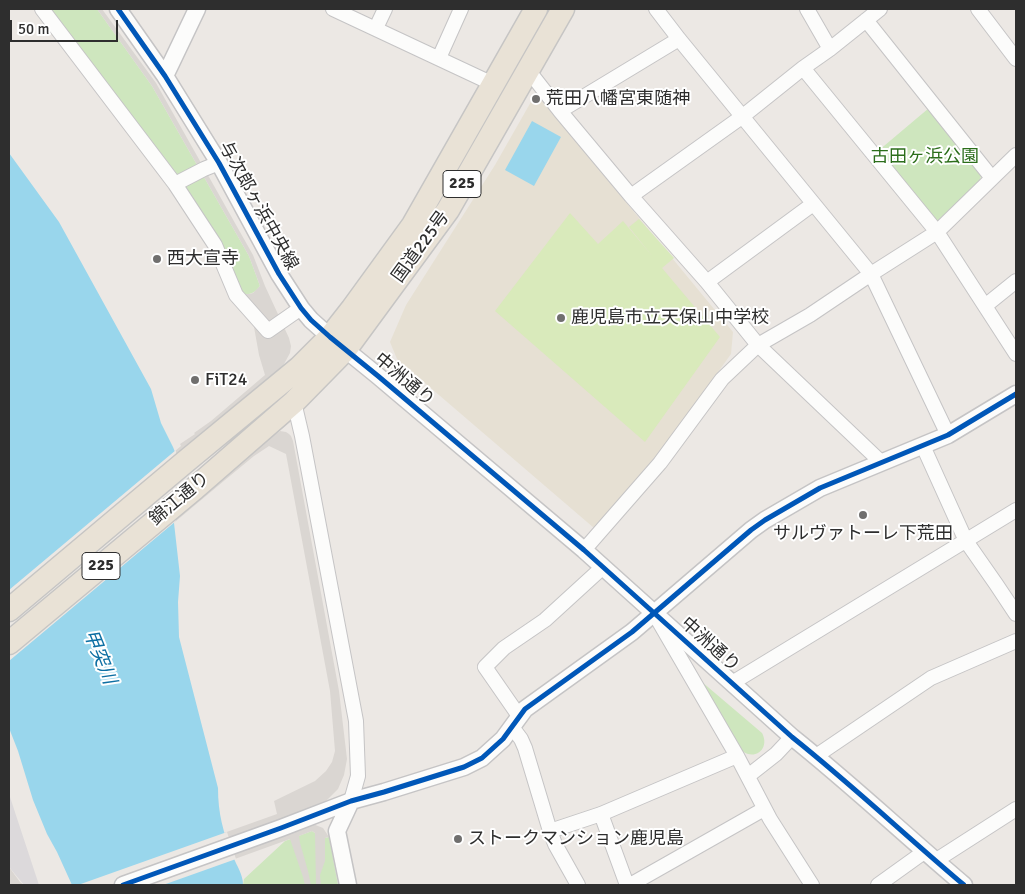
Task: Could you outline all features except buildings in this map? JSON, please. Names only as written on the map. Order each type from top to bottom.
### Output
[{"type":"highway","name":"国道225号","points":[[338,343],[352,309],[413,225],[536,9]]},
{"type":"highway","name":"国道225号","points":[[338,343],[448,210],[563,9]]},
{"type":"highway","name":"錦江通り","points":[[9,643],[294,402],[338,343]]},
{"type":"highway","name":"錦江通り","points":[[9,610],[299,368],[338,343]]},
{"type":"street","points":[[42,9],[175,184],[215,246],[236,295],[268,331],[301,308]]},
{"type":"street","name":"与次郎ヶ浜中央線","points":[[118,9],[165,76],[219,163],[279,274],[301,308],[311,320],[338,343]]},
{"type":"street","points":[[165,76],[197,9]]},
{"type":"street","points":[[333,9],[494,84]]},
{"type":"street","points":[[376,28],[385,9]]},
{"type":"street","points":[[439,58],[461,9]]},
{"type":"street","points":[[656,9],[871,274],[948,435]]},
{"type":"street","points":[[807,9],[830,49]]},
{"type":"street","points":[[631,196],[743,116],[802,68],[830,49],[880,9]]},
{"type":"street","points":[[978,9],[1016,59]]},
{"type":"street","points":[[866,20],[992,178]]},
{"type":"street","points":[[560,111],[679,38]]},
{"type":"street","points":[[802,68],[937,232],[1016,354]]},
{"type":"street","points":[[528,70],[631,196],[707,282],[758,345],[882,463]]},
{"type":"street","points":[[584,550],[660,464],[722,379],[758,345],[810,315],[937,232],[1016,155]]},
{"type":"street","points":[[175,184],[219,163]]},
{"type":"street","points":[[707,282],[814,204]]},
{"type":"street","points":[[985,306],[1016,281]]},
{"type":"street","name":"中洲通り","points":[[338,343],[584,550],[792,736],[964,885]]},
{"type":"street","points":[[123,885],[351,801],[464,767],[482,758],[503,739],[525,709],[624,638],[765,520],[820,488],[948,435],[1016,394]]},
{"type":"street","points":[[294,402],[304,445],[356,721],[358,776],[351,801],[337,831],[348,885]]},
{"type":"street","points":[[923,446],[966,541],[1016,614]]},
{"type":"street","points":[[732,683],[1016,510]]},
{"type":"street","points":[[578,885],[555,844],[550,831],[516,721],[485,667],[504,648],[545,620],[603,567]]},
{"type":"street","points":[[654,613],[737,756],[770,820],[812,885]]},
{"type":"street","points":[[816,756],[931,678],[1016,641]]},
{"type":"street","points":[[748,776],[776,754],[792,736]]},
{"type":"street","points":[[550,831],[601,814],[737,756]]},
{"type":"street","points":[[601,814],[628,885],[764,809]]},
{"type":"street","points":[[878,885],[1016,809]]},
{"type":"shaded area","points":[[97,9],[102,9],[156,83],[253,255],[289,338],[290,353],[277,372],[183,452],[9,590],[181,446],[180,444],[195,434],[265,375],[254,327],[242,294],[253,293],[260,286],[249,256],[152,86]]},
{"type":"shaded area","name":"鹿児島市立天保山中学校","points":[[536,93],[733,332],[731,354],[659,454],[594,528],[397,359],[390,342],[406,305],[495,165]]},
{"type":"shaded area","points":[[280,431],[289,434],[293,441],[339,691],[347,759],[344,775],[338,789],[323,804],[314,808],[100,885],[78,885],[277,814],[274,801],[315,781],[326,771],[332,762],[335,751],[330,691],[286,454],[269,446],[254,456],[9,661],[250,453]]},
{"type":"shaded area","points":[[9,794],[39,885],[24,885],[9,867]]},
{"type":"shaded area","points":[[313,824],[323,828],[329,837],[325,838],[325,861],[320,875],[321,885],[316,885],[315,833],[312,831],[299,836],[311,885],[305,885],[290,839],[163,885],[143,885]]},
{"type":"shaded area","points":[[9,867],[20,882],[24,885],[9,885]]},
{"type":"green space","points":[[50,9],[97,9],[152,86],[249,256],[260,286],[254,292],[242,294],[221,243],[177,174]]},
{"type":"green space","name":"古田ヶ浜公園","points":[[929,108],[981,174],[980,184],[940,222],[933,221],[878,151]]},
{"type":"green space","points":[[570,213],[598,244],[623,221],[653,257],[629,227],[639,219],[674,258],[662,268],[720,337],[645,442],[495,311]]},
{"type":"green space","points":[[702,682],[762,733],[764,744],[757,754],[747,754],[742,751]]},
{"type":"green space","points":[[312,831],[321,839],[329,837],[338,885],[243,885],[244,879],[285,841]]},
{"type":"water","points":[[532,121],[561,137],[534,186],[505,170]]},
{"type":"water","name":"甲突川","points":[[9,153],[59,222],[151,389],[161,423],[175,452],[174,523],[180,576],[178,602],[179,637],[218,788],[220,814],[224,831],[229,848],[241,874],[243,885],[72,885],[33,800],[9,728]]},
{"type":"pier","points":[[176,450],[176,521],[9,661],[9,590]]},
{"type":"pier","points":[[227,832],[236,859],[163,885],[78,885]]},
{"type":"cycle path","points":[[118,9],[165,76],[219,163],[279,274],[311,320],[584,550],[792,737],[964,885]]},
{"type":"cycle path","points":[[123,885],[351,801],[464,767],[482,758],[503,739],[525,709],[632,632],[765,520],[820,488],[948,435],[1016,394]]},
{"type":"place","name":"荒田八幡宮東随神","points":[[536,99]]},
{"type":"place","name":"西大宣寺","points":[[157,259]]},
{"type":"place","name":"鹿児島市立天保山中学校","points":[[561,318]]},
{"type":"place","name":"FiT24","points":[[195,380]]},
{"type":"place","name":"サルヴァトーレ下荒田","points":[[863,515]]},
{"type":"place","name":"ストークマンション鹿児島","points":[[458,839]]}]
